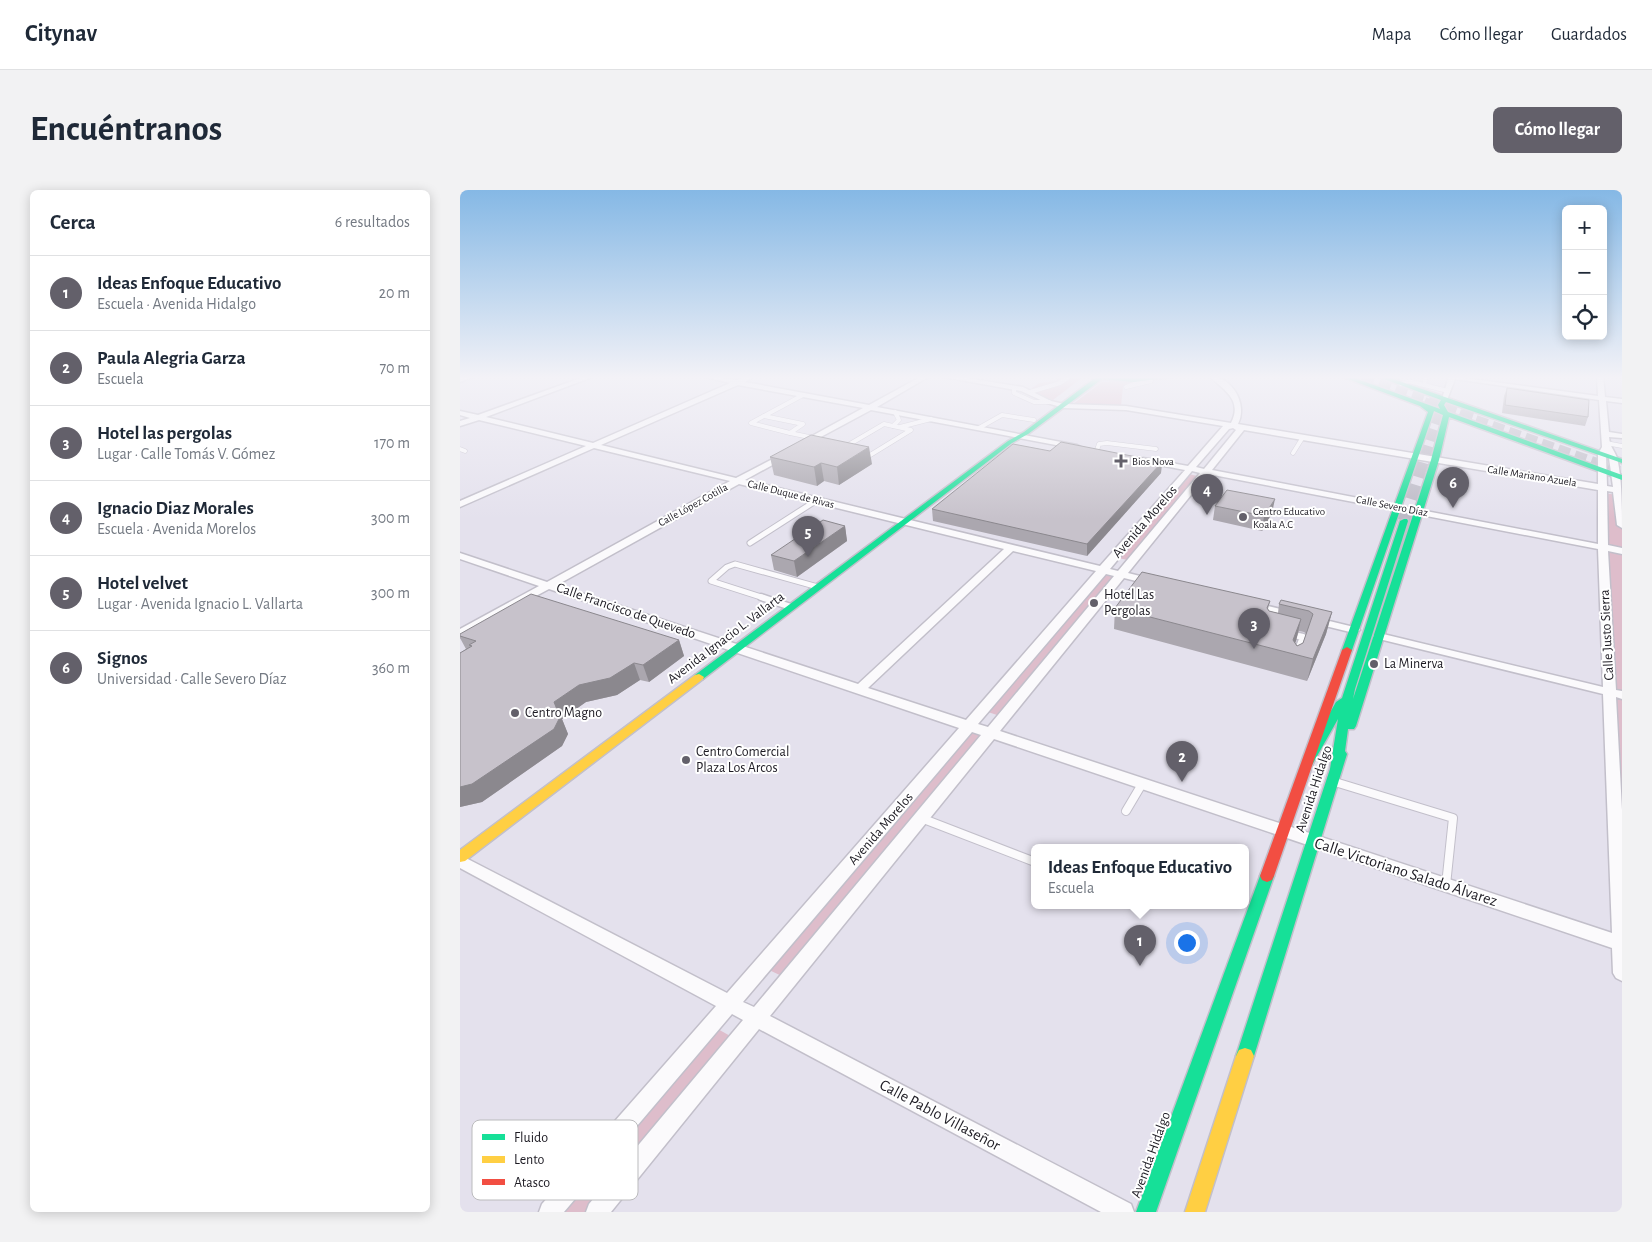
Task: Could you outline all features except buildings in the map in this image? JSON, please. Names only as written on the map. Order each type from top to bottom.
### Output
[{"type":"main road","name":"Avenida Ignacio L. Vallarta","points":[[1015,438],[1030,424]]},
{"type":"main road","name":"Avenida Ignacio L. Vallarta","points":[[460,857],[905,522],[1032,424]]},
{"type":"main road","name":"Avenida Hidalgo","points":[[1146,1212],[1284,831],[1427,424]]},
{"type":"main road","name":"Avenida Hidalgo","points":[[1195,1212],[1435,460],[1441,424]]},
{"type":"main road","points":[[1493,424],[1602,471],[1619,476]]},
{"type":"main road","points":[[1511,424],[1610,453]]},
{"type":"main road","points":[[1336,768],[1349,689],[1404,521]]},
{"type":"main road","points":[[1308,762],[1349,689]]},
{"type":"street","name":"Calle Duque de Rivas","points":[[501,424],[1160,583]]},
{"type":"street","points":[[460,504],[644,424]]},
{"type":"street","name":"Calle López Cotilla","points":[[460,634],[840,424]]},
{"type":"street","points":[[956,424],[1015,438],[1106,452]]},
{"type":"street","name":"Calle Mariano Azuela","points":[[1226,424],[1620,491]]},
{"type":"street","name":"Calle Justo Sierra","points":[[1604,424],[1610,453],[1619,476],[1622,526]]},
{"type":"street","name":"Avenida Morelos","points":[[630,1120],[1104,570],[1198,470],[1240,430],[1234,425]]},
{"type":"street","points":[[1605,434],[1622,436]]},
{"type":"street","name":"Calle Justo Sierra","points":[[1610,453],[1602,471],[1602,547],[1616,693],[1622,973]]},
{"type":"street","name":"Calle Severo Díaz","points":[[1134,458],[1622,551]]},
{"type":"street","name":"Avenida Morelos","points":[[638,1163],[1121,574],[1198,470]]},
{"type":"street","points":[[860,690],[1011,547]]},
{"type":"street","name":"Calle Francisco de Quevedo","points":[[460,556],[549,584],[990,733]]},
{"type":"street","points":[[1238,602],[1274,616],[1354,630]]},
{"type":"street","points":[[1379,636],[1616,693]]},
{"type":"street","name":"Calle Victoriano Salado Álvarez","points":[[990,733],[1621,943]]},
{"type":"street","name":"Calle Pablo Villaseñor","points":[[460,861],[1123,1212]]},
{"type":"street","name":"Avenida Morelos","points":[[550,1212],[560,1200]]},
{"type":"street","name":"Avenida Morelos","points":[[598,1212],[608,1200]]},
{"type":"lane","points":[[752,424],[814,438]]},
{"type":"lane","points":[[790,433],[803,424],[802,424]]},
{"type":"lane","points":[[884,424],[900,427],[911,430],[867,457],[838,451],[884,424]]},
{"type":"lane","points":[[900,427],[913,424]]},
{"type":"lane","points":[[979,428],[987,424]]},
{"type":"lane","points":[[1293,453],[1303,437]]},
{"type":"lane","points":[[1097,450],[1099,444],[1107,443],[1156,449]]},
{"type":"lane","points":[[1610,453],[1622,446]]},
{"type":"lane","points":[[750,543],[817,500]]},
{"type":"lane","points":[[791,607],[711,581],[727,567],[735,564],[818,587]]},
{"type":"lane","points":[[1286,633],[1303,638],[1296,654]]},
{"type":"lane","points":[[1332,781],[1453,818],[1446,885]]},
{"type":"lane","points":[[1126,811],[1142,784]]},
{"type":"lane","points":[[921,818],[1031,860]]},
{"type":"shaded area","points":[[1189,474],[1197,476],[1128,560],[1118,558]]},
{"type":"shaded area","points":[[1603,493],[1618,495],[1622,525],[1622,973]]},
{"type":"shaded area","points":[[1102,574],[1113,577],[1000,716],[988,712]]},
{"type":"shaded area","points":[[971,732],[983,736],[784,977],[769,970]]},
{"type":"shaded area","points":[[716,1028],[732,1037],[638,1150],[637,1120]]},
{"type":"shaded area","points":[[568,1200],[596,1200],[586,1212],[558,1212]]},
{"type":"tunnel","points":[[1419,474],[1435,424]]},
{"type":"tunnel","points":[[1483,424],[1622,473]]},
{"type":"tunnel","points":[[1404,521],[1419,473]]},
{"type":"traffic: fast","points":[[699,677],[1010,442],[1038,424]]},
{"type":"traffic: fast","points":[[1347,650],[1427,424]]},
{"type":"traffic: fast","points":[[1350,726],[1435,460],[1444,424]]},
{"type":"traffic: fast","points":[[1473,424],[1622,478]]},
{"type":"traffic: fast","points":[[1515,424],[1622,461]]},
{"type":"traffic: fast","points":[[1336,768],[1349,689],[1404,521]]},
{"type":"traffic: fast","points":[[1308,762],[1342,702]]},
{"type":"traffic: fast","points":[[1245,1056],[1341,754]]},
{"type":"traffic: fast","points":[[1146,1212],[1267,876]]},
{"type":"traffic: slow","points":[[460,857],[699,677]]},
{"type":"traffic: slow","points":[[1195,1212],[1245,1056]]},
{"type":"traffic: jam","points":[[1267,876],[1347,650]]},
{"type":"place","name":"Bios Nova","points":[[1121,461]]},
{"type":"place","name":"Signos","points":[[1453,508]]},
{"type":"place","name":"Ignacio Diaz Morales","points":[[1207,515]]},
{"type":"place","name":"Centro Educativo Koala A.C","points":[[1243,517]]},
{"type":"place","name":"Hotel velvet","points":[[808,557]]},
{"type":"place","name":"Hotel Las Pergolas","points":[[1094,603]]},
{"type":"place","name":"Hotel las pergolas","points":[[1254,649]]},
{"type":"place","name":"La Minerva","points":[[1374,664]]},
{"type":"place","name":"Centro Magno","points":[[515,713]]},
{"type":"place","name":"Centro Comercial Plaza Los Arcos","points":[[686,760]]},
{"type":"place","name":"Paula Alegria Garza","points":[[1182,782]]},
{"type":"place","name":"Ideas Enfoque Educativo","points":[[1140,966]]}]
